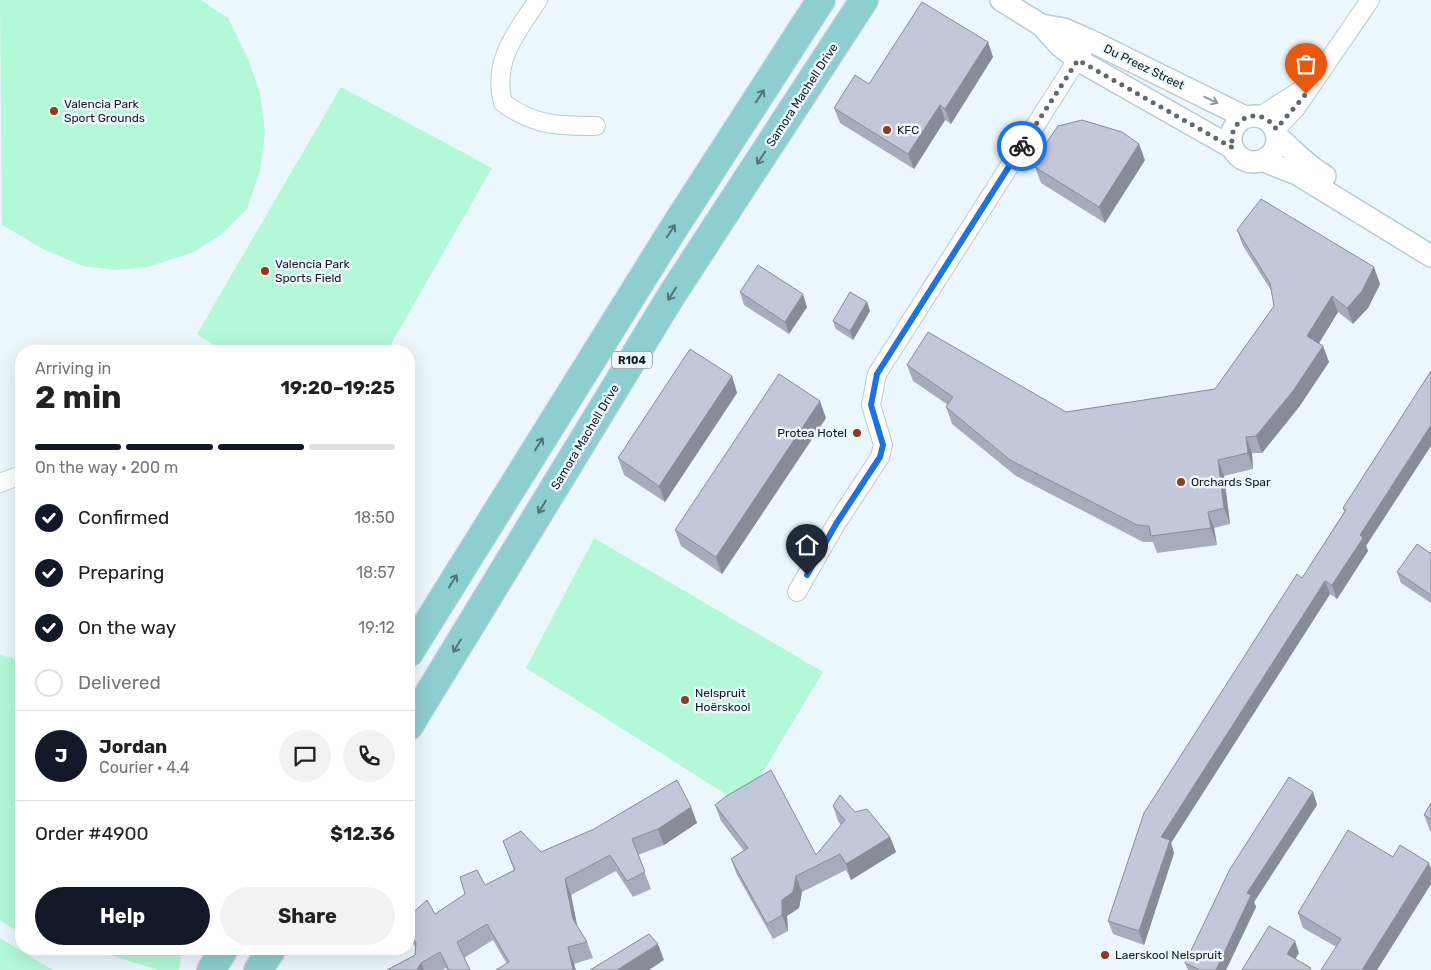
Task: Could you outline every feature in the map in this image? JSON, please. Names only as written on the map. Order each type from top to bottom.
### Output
[{"type":"main road","points":[[777,70],[808,0]]},
{"type":"main road","name":"R104","points":[[415,643],[672,231],[821,0]]},
{"type":"main road","name":"Samora Machell Drive","points":[[415,716],[673,293],[864,0]]},
{"type":"main road","points":[[211,970],[220,955]]},
{"type":"main road","points":[[258,970],[268,955]]},
{"type":"street","points":[[538,0],[513,39],[501,64],[499,88],[504,103],[535,122],[562,126],[596,126]]},
{"type":"street","name":"Du Preez Street","points":[[1001,0],[1041,25],[1060,46],[1078,60],[1233,148]]},
{"type":"street","points":[[1264,161],[1275,151],[1277,133],[1316,81],[1370,0]]},
{"type":"street","name":"Du Preez Street","points":[[1041,25],[1064,29],[1252,116]]},
{"type":"street","points":[[797,592],[836,524],[880,457],[883,445],[871,405],[877,374],[1089,40]]},
{"type":"street","points":[[1316,81],[1234,127],[1231,141],[1233,148],[1244,160],[1250,162],[1264,161],[1297,174],[1431,256]]},
{"type":"street","points":[[1252,116],[1272,123],[1277,133],[1305,164],[1431,239]]},
{"type":"street","points":[[0,483],[15,477]]},
{"type":"green space","points":[[0,0],[201,0],[228,18],[249,61],[260,93],[265,132],[260,171],[247,209],[221,235],[192,253],[147,267],[115,270],[83,266],[45,250],[2,225]]},
{"type":"green space","points":[[341,87],[492,168],[390,345],[213,345],[197,334]]},
{"type":"green space","points":[[594,538],[823,672],[743,805],[526,668]]},
{"type":"green space","points":[[0,655],[15,659],[15,930],[0,920]]},
{"type":"green space","points":[[0,938],[15,947],[15,955],[28,955],[53,970],[0,970]]},
{"type":"green space","points":[[110,955],[181,955],[179,970],[158,970]]},
{"type":"building","points":[[922,2],[988,42],[945,109],[940,105],[908,154],[834,108],[855,75],[869,84]]},
{"type":"building","points":[[1082,120],[1122,132],[1139,144],[1099,207],[1035,167],[1045,145],[1058,126]]},
{"type":"building","points":[[1261,199],[1374,267],[1362,291],[1347,308],[1332,296],[1307,336],[1323,346],[1293,391],[1256,436],[1246,437],[1248,453],[1218,460],[1224,508],[1208,512],[1211,528],[1151,536],[1149,526],[1137,525],[1010,460],[946,407],[953,397],[907,365],[928,332],[1066,412],[1215,389],[1274,306],[1270,283],[1237,230]]},
{"type":"building","points":[[758,265],[803,294],[785,322],[740,292]]},
{"type":"building","points":[[850,292],[867,302],[850,331],[833,321]]},
{"type":"building","points":[[690,349],[732,376],[659,486],[618,458]]},
{"type":"building","points":[[1431,371],[1431,425],[1360,535],[1363,538],[1332,585],[1325,581],[1161,837],[1170,840],[1139,931],[1108,921],[1144,813],[1297,574],[1302,578],[1346,510],[1343,508]]},
{"type":"building","points":[[779,374],[820,401],[716,557],[675,530]]},
{"type":"building","points":[[1417,544],[1431,552],[1431,595],[1397,572]]},
{"type":"building","points":[[771,770],[816,855],[845,820],[833,806],[840,795],[855,812],[867,809],[890,837],[846,864],[840,854],[796,876],[793,892],[782,900],[782,915],[767,924],[731,859],[748,848],[715,805]]},
{"type":"building","points":[[1289,777],[1313,792],[1247,893],[1251,895],[1216,970],[1200,970],[1185,963],[1230,869]]},
{"type":"building","points":[[677,780],[691,807],[658,829],[632,839],[645,872],[627,881],[610,855],[565,879],[573,919],[587,942],[568,947],[573,970],[496,970],[509,962],[487,924],[457,942],[470,970],[449,970],[440,952],[421,963],[417,970],[387,970],[415,955],[415,911],[427,900],[435,914],[465,894],[460,877],[477,870],[485,885],[515,870],[503,841],[521,831],[541,852],[594,829]]},
{"type":"building","points":[[1431,803],[1431,819],[1424,815]]},
{"type":"building","points":[[1348,830],[1393,857],[1400,845],[1429,863],[1362,970],[1321,970],[1341,939],[1298,913]]},
{"type":"building","points":[[1269,926],[1295,941],[1287,954],[1311,968],[1310,970],[1242,970]]},
{"type":"building","points":[[649,934],[658,944],[617,970],[590,970]]},
{"type":"way so far","points":[[1022,146],[1078,60],[1233,148],[1232,134],[1234,127],[1239,121],[1252,115],[1260,116],[1266,118],[1276,129],[1296,108],[1306,94]]},
{"type":"place","name":"Valencia Park Sport Grounds","points":[[54,111]]},
{"type":"place","name":"KFC","points":[[887,130]]},
{"type":"place","name":"Valencia Park Sports Field","points":[[265,271]]},
{"type":"place","name":"Protea Hotel","points":[[857,433]]},
{"type":"place","name":"Orchards Spar","points":[[1181,482]]},
{"type":"place","name":"Nelspruit Hoërskool","points":[[685,700]]},
{"type":"place","name":"Laerskool Nelspruit","points":[[1105,955]]},
{"type":"route","points":[[807,575],[836,524],[880,457],[883,445],[881,430],[871,405],[877,374],[1022,146]]}]
